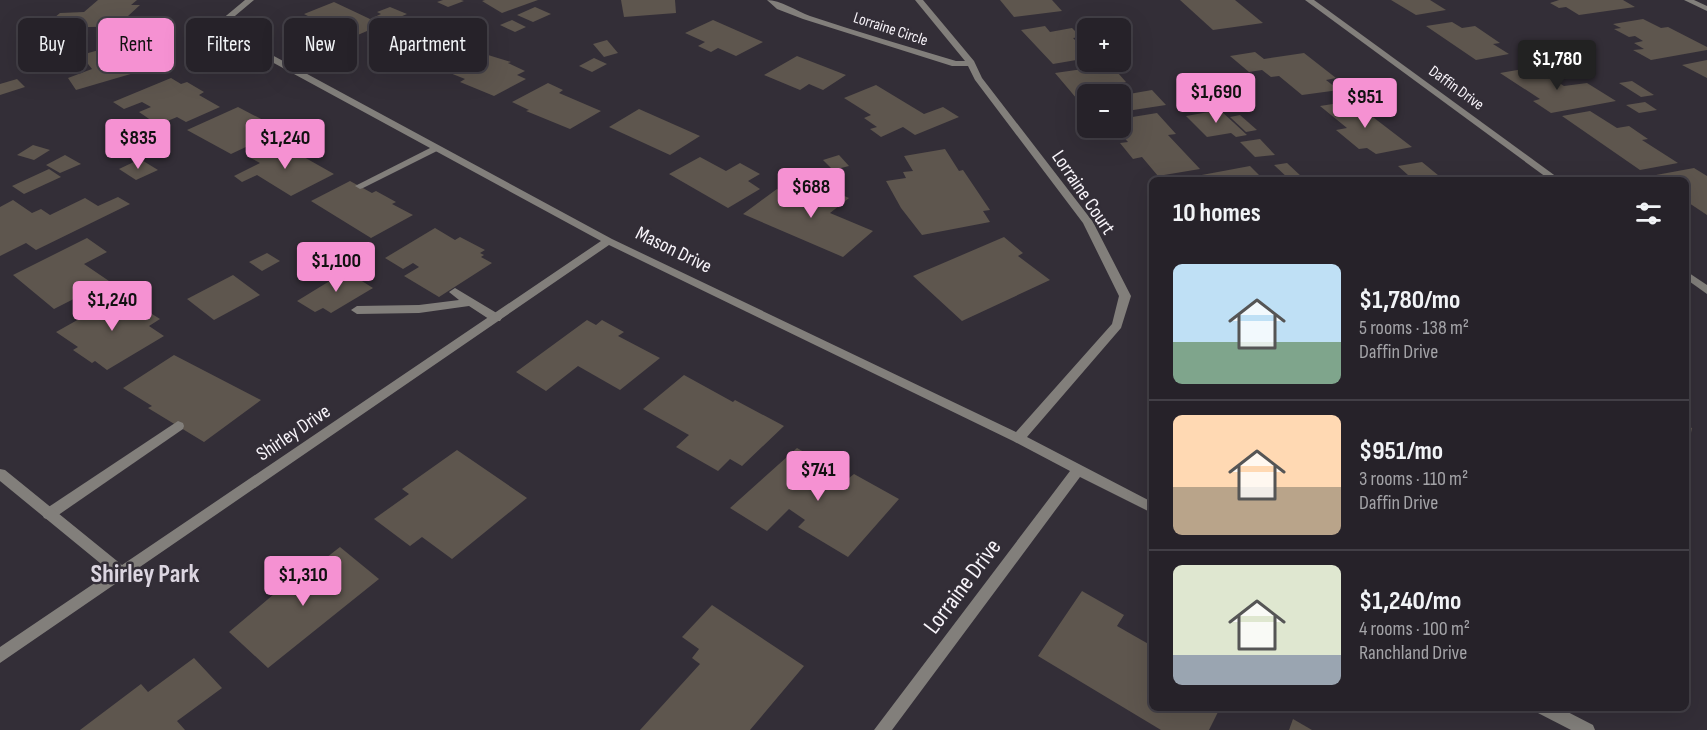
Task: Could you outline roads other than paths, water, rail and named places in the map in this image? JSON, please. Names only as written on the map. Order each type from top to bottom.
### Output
[{"type":"street","name":"Mason Drive","points":[[250,0],[225,20],[231,36],[608,241],[1018,438],[1149,506]]},
{"type":"street","name":"Lorraine Circle","points":[[771,0],[780,7],[806,17],[943,61],[955,64],[971,63]]},
{"type":"street","name":"Lorraine Court","points":[[919,0],[971,63],[978,78],[1088,222],[1125,296],[1117,325],[1018,438]]},
{"type":"street","name":"Daffin Drive","points":[[1309,0],[1552,177]]},
{"type":"street","points":[[1688,0],[1707,9]]},
{"type":"street","points":[[360,186],[436,148]]},
{"type":"street","name":"Shirley Drive","points":[[0,656],[608,241]]},
{"type":"street","points":[[1689,276],[1707,290]]},
{"type":"street","points":[[455,292],[496,318]]},
{"type":"street","points":[[357,310],[419,309],[471,302]]},
{"type":"street","points":[[49,514],[178,426]]},
{"type":"street","name":"Lorraine Drive","points":[[882,730],[1078,470]]},
{"type":"street","points":[[0,474],[122,573]]},
{"type":"street","points":[[1550,711],[1587,730]]},
{"type":"district","name":"Shirley Park","points":[[145,573]]}]
